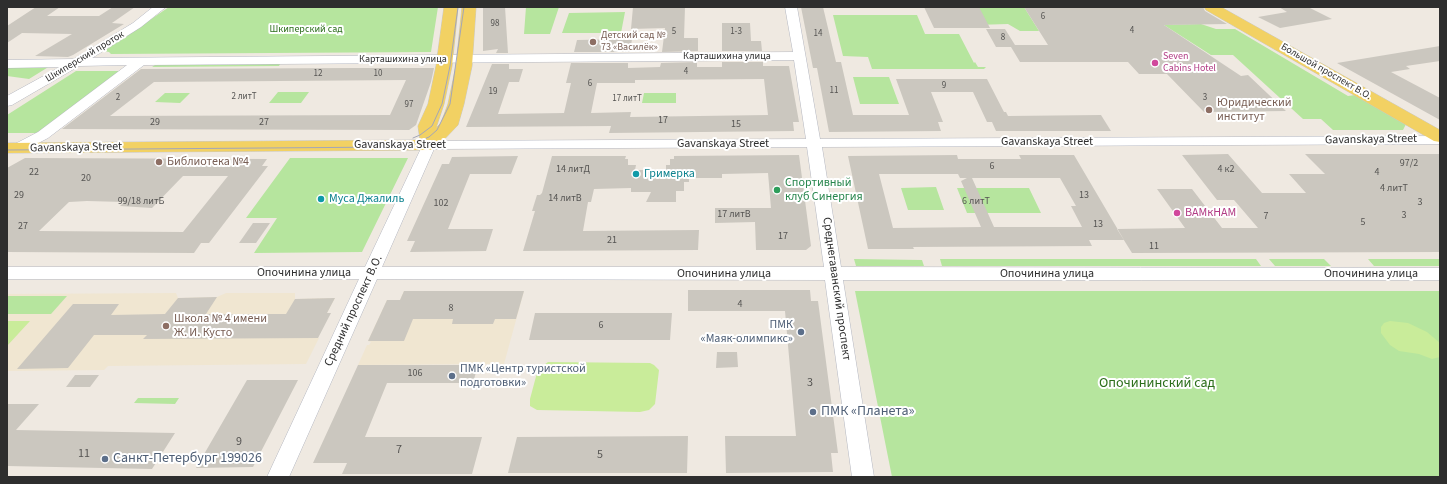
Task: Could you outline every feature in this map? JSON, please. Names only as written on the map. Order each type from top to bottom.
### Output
[{"type":"main road","name":"Средний проспект В.О.","points":[[430,145],[428,126],[436,104],[445,59],[451,7]]},
{"type":"main road","name":"Средний проспект В.О.","points":[[430,145],[448,125],[456,104],[464,59],[469,7]]},
{"type":"main road","name":"Большой проспект В.О.","points":[[1211,7],[1440,139]]},
{"type":"main road","name":"Большой проспект В.О.","points":[[1223,7],[1440,129]]},
{"type":"main road","name":"Gavanskaya Street","points":[[11,151],[430,145]]},
{"type":"street","name":"Шкиперский проток","points":[[7,102],[79,62],[137,25],[160,7]]},
{"type":"street","name":"Среднегаванский проспект","points":[[791,7],[814,143],[863,477]]},
{"type":"street","name":"Карташихина улица","points":[[7,64],[141,61],[799,56]]},
{"type":"street","points":[[11,151],[43,135],[141,61]]},
{"type":"street","name":"Gavanskaya Street","points":[[430,145],[1440,139]]},
{"type":"street","name":"Средний проспект В.О.","points":[[278,477],[430,145]]},
{"type":"street","name":"Опочинина улица","points":[[7,273],[1440,274]]},
{"type":"shaded area","points":[[404,291],[524,291],[504,364],[358,365],[367,345],[371,342],[368,341],[387,300],[400,300]]},
{"type":"shaded area","name":"Школа № 4 имени Ж. И. Кусто","points":[[176,293],[178,298],[217,297],[226,293],[295,293],[295,299],[335,298],[327,313],[319,338],[306,364],[108,366],[104,370],[7,371],[7,294]]},
{"type":"green space","name":"Шкиперский сад","points":[[169,7],[438,7],[431,52],[111,54],[104,51]]},
{"type":"green space","points":[[526,7],[559,7],[550,34],[524,34]]},
{"type":"green space","points":[[955,7],[1024,7],[1039,31],[1020,31],[1008,24],[975,25]]},
{"type":"green space","points":[[625,12],[621,33],[562,33],[569,13]]},
{"type":"green space","points":[[833,15],[917,15],[925,34],[959,34],[974,63],[975,62],[978,67],[986,67],[984,69],[872,69],[868,57],[843,56]]},
{"type":"green space","points":[[1201,24],[1216,29],[1235,29],[1348,96],[1355,95],[1406,124],[1403,130],[1333,130],[1321,119],[1303,119],[1233,55],[1211,55],[1164,25]]},
{"type":"green space","points":[[280,64],[279,66],[152,67],[155,65]]},
{"type":"green space","points":[[50,66],[29,79],[7,76],[7,67]]},
{"type":"green space","points":[[76,71],[123,71],[39,133],[7,133],[7,115]]},
{"type":"green space","points":[[853,77],[889,77],[899,104],[860,104]]},
{"type":"green space","points":[[278,92],[309,92],[301,103],[269,103]]},
{"type":"green space","points":[[165,93],[190,93],[180,103],[155,102]]},
{"type":"green space","points":[[644,93],[676,93],[676,103],[642,103]]},
{"type":"green space","points":[[290,158],[408,158],[362,252],[254,253],[277,218],[246,218]]},
{"type":"green space","points":[[936,187],[944,210],[908,210],[901,188]]},
{"type":"green space","points":[[957,188],[1029,188],[1041,213],[967,213]]},
{"type":"green space","points":[[854,259],[922,260],[924,266],[856,266]]},
{"type":"green space","points":[[940,259],[1256,259],[1261,266],[942,266]]},
{"type":"green space","points":[[1269,259],[1324,259],[1331,266],[1275,266]]},
{"type":"green space","points":[[1368,259],[1440,259],[1440,266],[1374,266]]},
{"type":"green space","name":"Опочининский сад","points":[[855,291],[1440,291],[1440,477],[892,477]]},
{"type":"green space","points":[[7,296],[67,296],[51,314],[7,314]]},
{"type":"green space","points":[[7,321],[30,321],[7,346]]},
{"type":"green space","points":[[1390,321],[1408,323],[1427,332],[1440,343],[1440,357],[1432,359],[1419,354],[1399,351],[1390,345],[1381,333],[1381,327],[1384,323]]},
{"type":"green space","points":[[548,362],[650,363],[659,370],[655,404],[649,410],[640,412],[537,410],[530,406],[530,399],[538,369]]},
{"type":"green space","points":[[138,398],[179,398],[175,404],[134,403]]},
{"type":"building","points":[[36,7],[60,7],[47,16],[99,16],[113,7],[135,7],[112,23],[124,24],[68,57],[35,56],[72,34],[22,33],[7,43],[7,26]]},
{"type":"building","points":[[483,7],[505,7],[508,53],[496,53],[498,49],[483,51]]},
{"type":"building","points":[[633,7],[685,7],[684,38],[698,38],[698,51],[662,52],[665,28],[631,29]]},
{"type":"building","points":[[801,7],[823,7],[836,62],[841,62],[853,115],[909,115],[896,79],[987,79],[1004,112],[1006,112],[1008,116],[1101,115],[1111,131],[996,131],[992,122],[987,122],[973,92],[931,92],[943,122],[938,122],[941,131],[829,132],[817,68],[813,68]]},
{"type":"building","points":[[924,7],[979,7],[990,28],[934,28]]},
{"type":"building","points":[[1024,7],[1203,7],[1205,11],[1227,24],[1164,25],[1241,76],[1248,75],[1286,111],[1204,112],[1167,74],[1139,74],[1128,62],[1020,62],[1011,47],[996,47],[986,29],[1005,29],[1015,45],[1048,45]]},
{"type":"building","points":[[1279,7],[1308,7],[1332,19],[1280,28],[1258,17],[1287,12]]},
{"type":"building","points":[[722,23],[750,23],[751,41],[761,41],[762,51],[722,51]]},
{"type":"building","points":[[632,39],[630,52],[574,52],[577,40]]},
{"type":"building","points":[[1440,46],[1440,61],[1406,66],[1410,69],[1391,72],[1440,98],[1440,120],[1337,63]]},
{"type":"building","points":[[697,62],[697,67],[722,67],[722,62],[763,62],[763,66],[789,66],[799,122],[793,122],[794,131],[609,133],[611,126],[466,127],[492,64],[509,64],[509,69],[523,69],[519,82],[509,82],[498,114],[564,113],[571,83],[566,83],[571,63],[628,63],[628,68],[660,67],[661,63]],"holes":[[[764,79],[768,115],[630,117],[631,112],[591,113],[597,83],[635,83],[635,80]]]},
{"type":"building","points":[[434,68],[431,82],[416,125],[409,130],[62,129],[141,69]],"holes":[[[406,80],[390,115],[110,116],[154,82]]]},
{"type":"building","points":[[1228,154],[1262,193],[1306,193],[1289,174],[1325,174],[1305,154],[1440,154],[1440,252],[1132,253],[1117,229],[1185,228],[1157,189],[1192,189],[1222,228],[1258,228],[1234,200],[1217,200],[1182,155]]},
{"type":"building","points":[[799,155],[811,246],[806,250],[756,250],[755,222],[715,223],[715,208],[771,208],[768,173],[722,174],[722,178],[689,178],[689,182],[684,182],[684,191],[676,191],[676,202],[646,202],[651,192],[631,192],[631,188],[594,189],[591,202],[588,202],[583,231],[699,230],[698,250],[523,251],[535,211],[532,211],[537,195],[542,193],[552,156],[626,156],[625,159],[628,159],[628,165],[636,165],[635,170],[666,170],[666,165],[670,165],[670,159],[674,159],[674,156]]},
{"type":"building","points":[[957,155],[958,159],[1021,159],[1019,155],[1074,155],[1124,240],[1089,240],[1092,246],[913,247],[914,249],[868,249],[848,156]],"holes":[[[879,174],[958,174],[960,178],[967,178],[961,181],[981,227],[893,228]],[[972,178],[1060,178],[1076,206],[1071,206],[1082,227],[994,227]]]},
{"type":"building","points":[[518,156],[511,174],[470,174],[448,229],[493,229],[486,251],[410,252],[415,241],[407,241],[442,164],[449,164],[452,157]]},
{"type":"building","points":[[25,158],[267,159],[262,166],[268,166],[209,243],[201,243],[194,253],[7,252],[7,168]],"holes":[[[183,176],[228,176],[183,232],[39,231],[69,202],[124,202],[120,206],[152,208]]]},
{"type":"building","points":[[253,223],[270,223],[256,243],[239,243]]},
{"type":"building","points":[[688,290],[810,290],[811,301],[818,301],[838,453],[831,453],[833,472],[726,473],[725,436],[796,436],[785,311],[688,311]]},
{"type":"building","points":[[404,291],[524,291],[516,319],[495,319],[493,324],[452,324],[453,319],[413,319],[404,341],[368,341],[387,300],[400,300]]},
{"type":"building","points":[[217,297],[206,314],[286,314],[295,299],[335,298],[327,313],[331,313],[318,338],[143,339],[147,335],[94,335],[68,368],[17,369],[73,304],[119,304],[111,315],[165,314],[178,298]]},
{"type":"building","points":[[535,313],[672,313],[670,340],[529,340]]},
{"type":"building","points":[[717,352],[737,352],[738,367],[716,368]]},
{"type":"building","points":[[358,365],[478,365],[473,383],[387,383],[365,437],[482,437],[472,474],[342,474],[347,463],[313,463]]},
{"type":"building","points":[[75,375],[99,375],[90,387],[66,387]]},
{"type":"building","points":[[247,380],[298,380],[253,467],[196,468]]},
{"type":"building","points":[[7,404],[39,404],[16,430],[175,433],[152,469],[7,466]]},
{"type":"building","points":[[688,436],[687,473],[508,473],[517,437]]},
{"type":"tram line","points":[[413,138],[420,135],[432,126],[442,104],[450,66],[458,7]]},
{"type":"tram line","points":[[7,150],[392,147],[415,143],[429,137],[437,130],[450,104],[464,7]]},
{"type":"place","name":"Детский сад № 73 «Василёк»","points":[[593,42]]},
{"type":"place","name":"Seven Cabins Hotel","points":[[1155,63]]},
{"type":"place","name":"Юридический институт","points":[[1209,110]]},
{"type":"place","name":"Библиотека №4","points":[[159,162]]},
{"type":"place","name":"Гримерка","points":[[636,174]]},
{"type":"place","name":"Спортивный клуб Синергия","points":[[777,190]]},
{"type":"place","name":"Муса Джалиль","points":[[321,199]]},
{"type":"place","name":"ВАМкНАМ","points":[[1177,213]]},
{"type":"place","name":"Школа № 4 имени Ж. И. Кусто","points":[[166,326]]},
{"type":"place","name":"ПМК «Маяк-олимпикс»","points":[[801,332]]},
{"type":"place","name":"ПМК «Центр туристской подготовки»","points":[[452,376]]},
{"type":"place","name":"ПМК «Планета»","points":[[813,412]]},
{"type":"place","name":"Санкт-Петербург 199026","points":[[105,459]]}]
